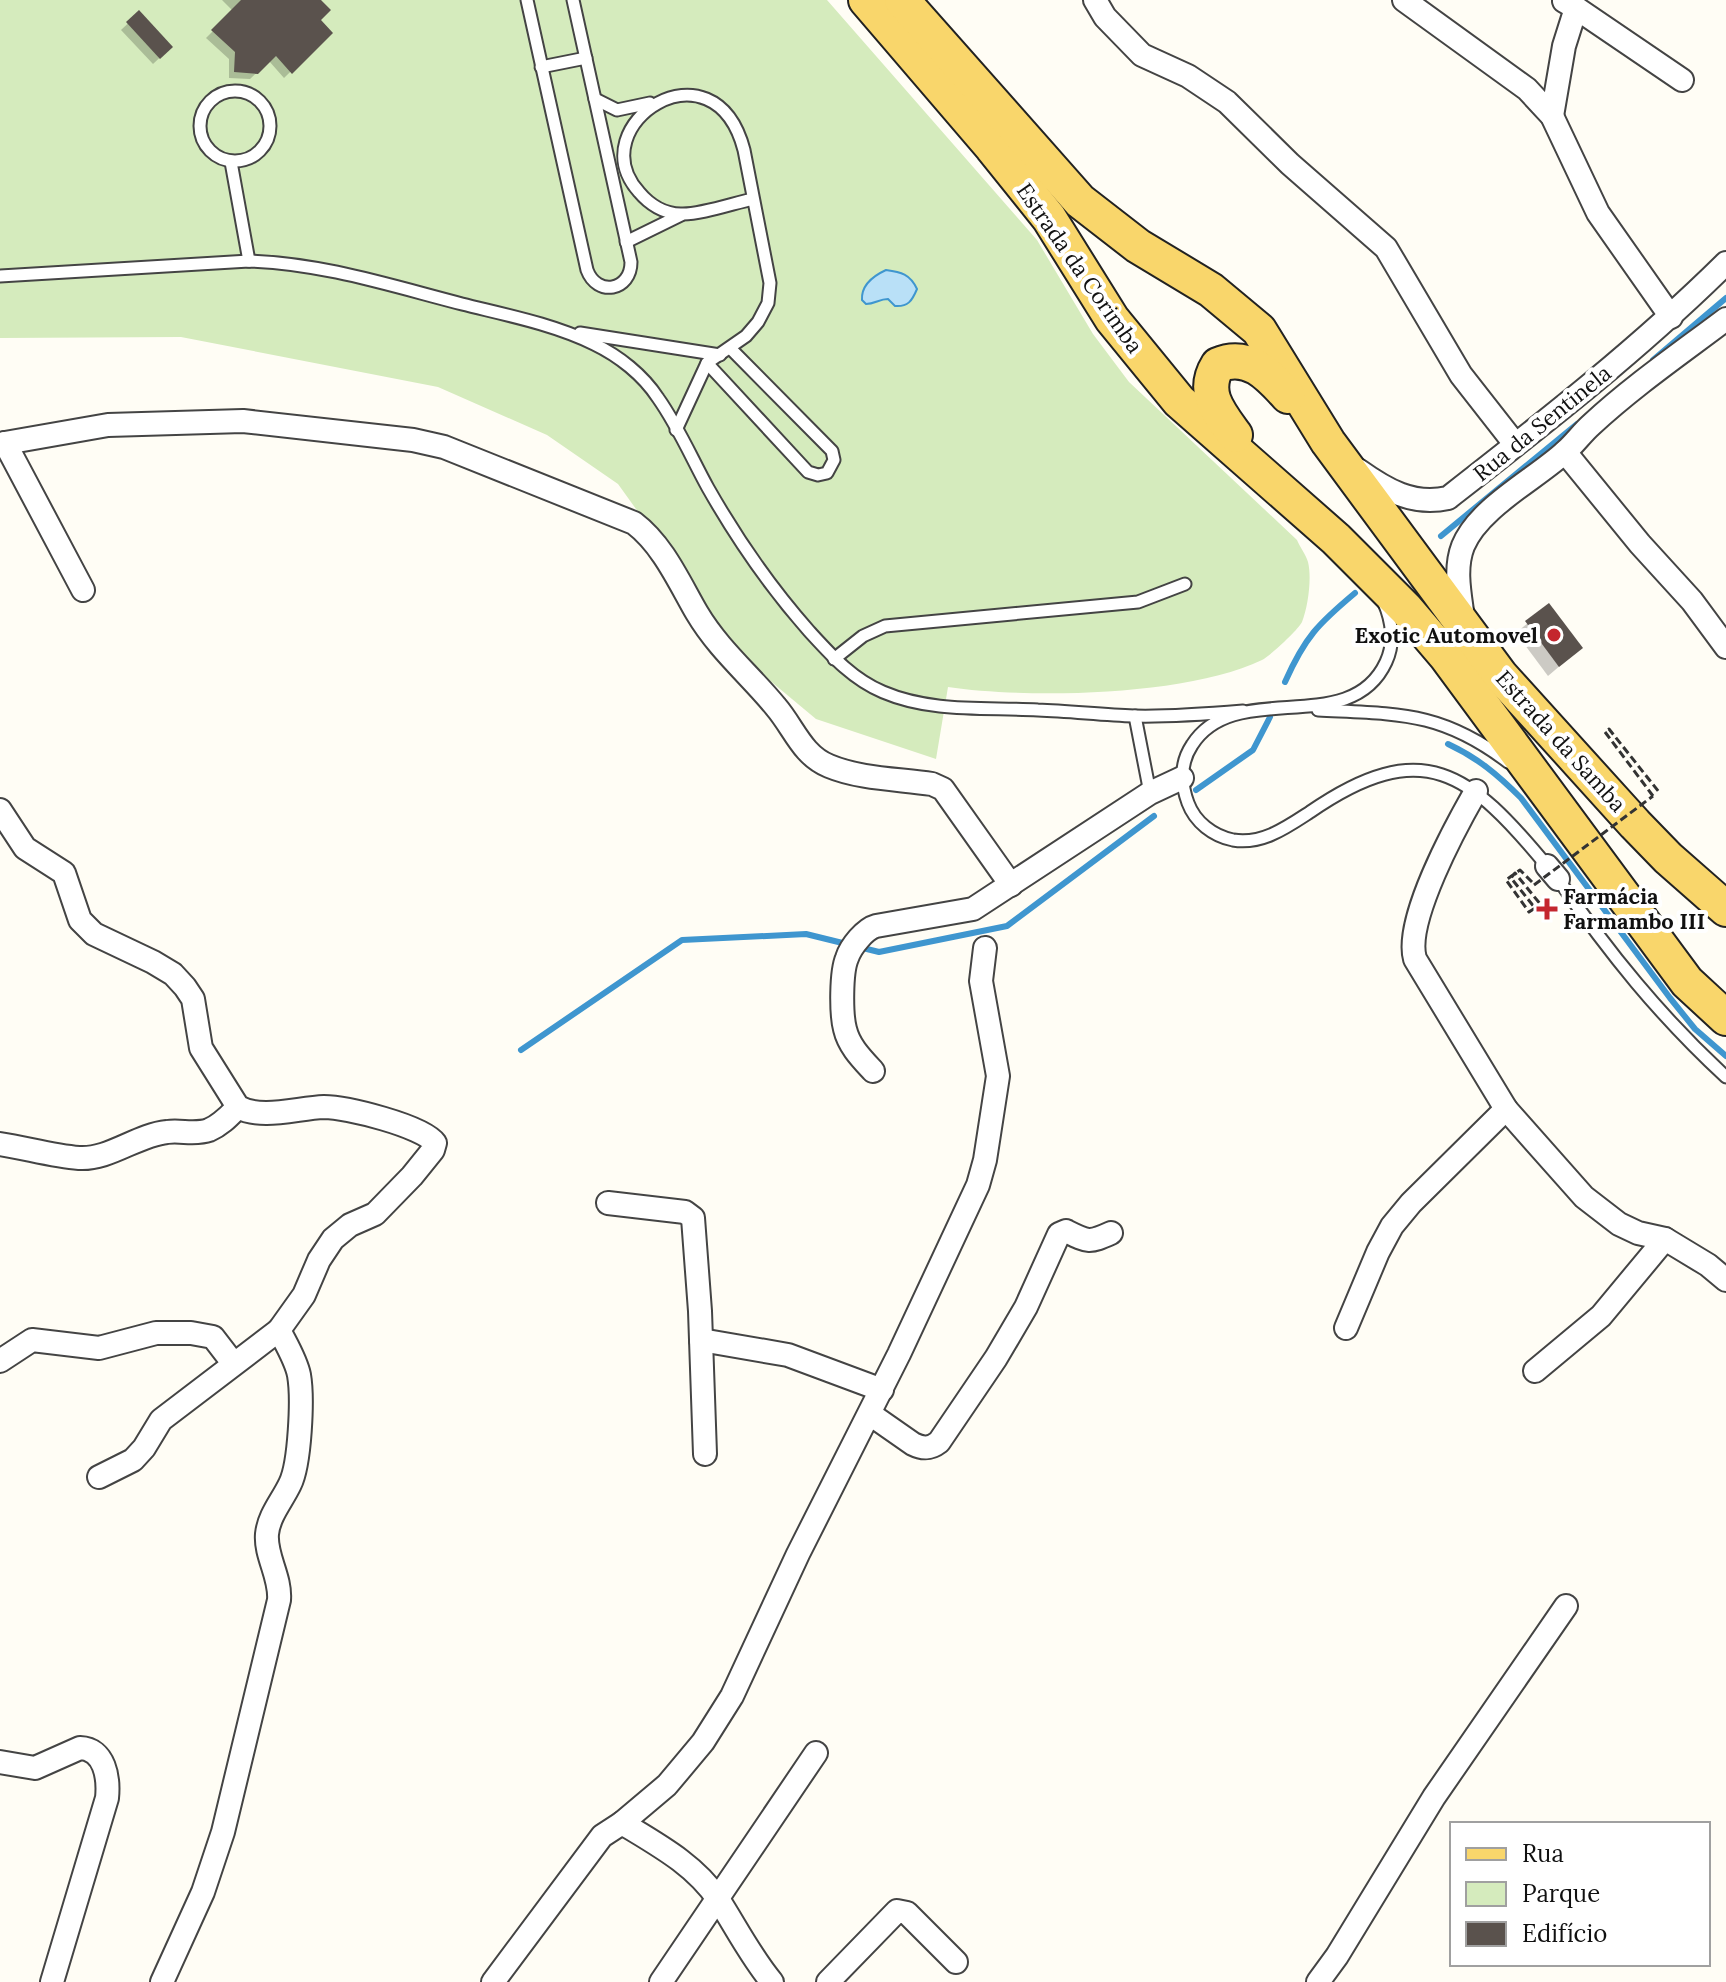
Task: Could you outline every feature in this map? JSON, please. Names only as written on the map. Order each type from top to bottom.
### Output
[{"type":"main road","name":"Estrada da Corimba","points":[[866,0],[1049,218],[1132,346],[1179,401],[1276,486]]},
{"type":"main road","name":"Estrada da Corimba","points":[[902,0],[1080,201],[1138,246],[1211,290],[1259,330],[1333,448]]},
{"type":"main road","points":[[1276,486],[1212,401],[1210,381],[1218,365],[1238,360],[1256,366],[1285,392],[1333,448]]},
{"type":"main road","name":"Estrada da Samba","points":[[1333,448],[1501,676],[1635,824],[1726,909]]},
{"type":"main road","name":"Estrada da Samba","points":[[1276,486],[1336,539],[1406,609],[1446,656],[1687,982],[1726,1018]]},
{"type":"main road","points":[[1687,982],[1726,1007]]},
{"type":"street","points":[[1095,0],[1105,17],[1142,55],[1188,76],[1227,102],[1290,164],[1386,248],[1461,375],[1515,444]]},
{"type":"street","points":[[1404,0],[1527,89],[1552,116],[1598,213],[1671,317]]},
{"type":"street","points":[[1552,116],[1569,4],[1682,80]]},
{"type":"street","name":"Rua da Sentinela","points":[[1333,448],[1394,493],[1414,500],[1448,498],[1573,401],[1671,317],[1726,263]]},
{"type":"street","name":"Rua da Sentinela","points":[[1465,627],[1458,574],[1464,543],[1480,520],[1565,452],[1619,401],[1726,319]]},
{"type":"street","points":[[83,590],[2,444],[108,425],[243,421],[413,440],[444,447],[634,523],[655,542],[708,631],[727,656],[775,705],[803,747],[825,765],[843,771],[932,784],[943,789],[1011,885]]},
{"type":"street","points":[[1565,452],[1640,544],[1692,601],[1726,647]]},
{"type":"street","points":[[873,1071],[855,1051],[845,1031],[843,1010],[846,958],[864,932],[876,926],[973,909],[1150,793],[1182,778]]},
{"type":"street","points":[[1476,791],[1443,854],[1415,928],[1412,946],[1415,959],[1506,1109],[1584,1197],[1619,1224],[1638,1233],[1665,1239],[1708,1265],[1726,1280]]},
{"type":"street","points":[[0,810],[25,848],[64,873],[80,920],[94,934],[153,962],[173,974],[185,987],[193,999],[201,1048],[238,1107],[259,1113],[326,1107],[354,1112],[424,1132],[435,1143],[412,1176],[375,1214],[350,1225],[333,1239],[319,1260],[304,1295],[279,1330],[161,1420],[133,1460],[99,1477]]},
{"type":"street","points":[[493,1982],[602,1836],[667,1785],[703,1742],[732,1696],[798,1554],[882,1390],[952,1243],[978,1185],[985,1160],[998,1076],[981,981],[985,948]]},
{"type":"street","points":[[0,1144],[81,1158],[167,1132],[208,1130],[222,1123],[238,1107]]},
{"type":"street","points":[[1346,1328],[1392,1226],[1411,1203],[1506,1109]]},
{"type":"street","points":[[608,1203],[685,1212],[693,1218],[705,1454]]},
{"type":"street","points":[[870,1414],[919,1448],[933,1447],[996,1358],[1026,1307],[1059,1234],[1066,1231],[1086,1241],[1093,1241],[1111,1233]]},
{"type":"street","points":[[1535,1371],[1601,1316],[1665,1239]]},
{"type":"street","points":[[162,1982],[203,1892],[223,1832],[279,1600],[280,1588],[266,1537],[270,1520],[294,1473],[300,1398],[298,1371],[279,1330]]},
{"type":"street","points":[[0,1361],[32,1340],[99,1348],[156,1333],[191,1333],[213,1337],[233,1363]]},
{"type":"street","points":[[701,1340],[788,1355],[882,1390]]},
{"type":"street","points":[[1318,1982],[1434,1797],[1566,1606]]},
{"type":"street","points":[[0,1762],[35,1768],[80,1748],[89,1748],[100,1758],[107,1774],[107,1798],[52,1982]]},
{"type":"street","points":[[661,1982],[816,1753]]},
{"type":"street","points":[[622,1823],[683,1861],[717,1898],[772,1982]]},
{"type":"street","points":[[828,1982],[897,1911],[907,1913],[956,1962]]},
{"type":"lane","points":[[527,0],[587,270],[594,283],[609,288],[616,287],[628,277],[631,262],[573,0]]},
{"type":"lane","points":[[541,67],[586,58]]},
{"type":"lane","points":[[233,91],[255,97],[269,115],[271,126],[263,148],[243,161],[231,162],[209,151],[200,130],[200,119],[212,99],[233,91]]},
{"type":"lane","points":[[595,99],[623,110],[670,97],[690,95],[710,100],[727,113],[739,130],[770,283],[768,303],[746,336],[707,363],[676,430]]},
{"type":"lane","points":[[670,97],[653,104],[639,117],[629,132],[625,151],[627,170],[634,187],[647,201],[663,211],[681,214]]},
{"type":"lane","points":[[231,162],[249,261]]},
{"type":"lane","points":[[626,242],[681,214],[753,199]]},
{"type":"lane","points":[[0,276],[249,261],[307,266],[560,329],[725,352],[832,451],[834,460],[827,473],[818,475],[808,472],[707,363]]},
{"type":"lane","points":[[560,329],[597,345],[632,368],[658,397],[745,549],[786,606],[834,659],[881,692],[937,706],[1001,710],[1135,716],[1243,711]]},
{"type":"lane","name":"Estrada da Samba","points":[[1182,778],[1187,752],[1202,731],[1213,723],[1243,711],[1329,703],[1363,691],[1379,675],[1388,659],[1391,630],[1385,605],[1336,539]]},
{"type":"lane","points":[[834,659],[863,636],[885,626],[1138,602],[1185,584]]},
{"type":"lane","name":"Estrada da Samba","points":[[1281,708],[1403,714],[1441,723],[1469,736],[1520,771],[1566,820]]},
{"type":"lane","points":[[1135,716],[1150,793]]},
{"type":"lane","points":[[1182,778],[1196,817],[1222,837],[1237,841],[1274,835],[1351,788],[1400,771],[1429,770],[1450,776],[1476,791],[1511,823],[1547,877],[1642,991],[1672,1026],[1726,1077]]},
{"type":"path","points":[[1541,905],[1515,873],[1511,878],[1535,908],[1529,912],[1506,880],[1520,870],[1547,877],[1653,796],[1605,732],[1609,729],[1659,792]]},
{"type":"green space","points":[[0,0],[827,0],[1037,240],[1093,334],[1129,382],[1297,540],[1307,559],[1310,576],[1302,622],[1262,660],[1231,672],[1193,681],[1108,692],[1021,693],[948,687],[936,759],[816,719],[744,659],[618,484],[547,435],[438,387],[181,337],[0,338]]},
{"type":"water","points":[[886,270],[911,280],[917,289],[911,300],[899,306],[888,299],[866,304],[862,300],[864,290],[869,282]]},
{"type":"building","points":[[241,0],[321,0],[331,10],[321,20],[333,33],[292,74],[276,56],[258,74],[234,72],[235,52],[211,30]]},
{"type":"building","points":[[139,10],[173,47],[160,59],[126,22]]},
{"type":"building","name":"Exotic Automovel","points":[[1549,603],[1583,648],[1559,667],[1525,621]]},
{"type":"waterway","points":[[1653,360],[1726,298]]},
{"type":"waterway","points":[[1441,536],[1577,424]]},
{"type":"waterway","points":[[1285,682],[1299,653],[1314,632],[1355,593]]},
{"type":"waterway","points":[[1196,790],[1253,750],[1270,717]]},
{"type":"waterway","points":[[1448,744],[1487,768],[1521,798],[1670,998],[1695,1029],[1726,1056]]},
{"type":"waterway","points":[[521,1050],[682,940],[806,934],[879,952],[1007,926],[1154,816]]},
{"type":"place","name":"Exotic Automovel","points":[[1554,635]]},
{"type":"place","name":"Farmácia Farmambo III","points":[[1547,909]]}]
